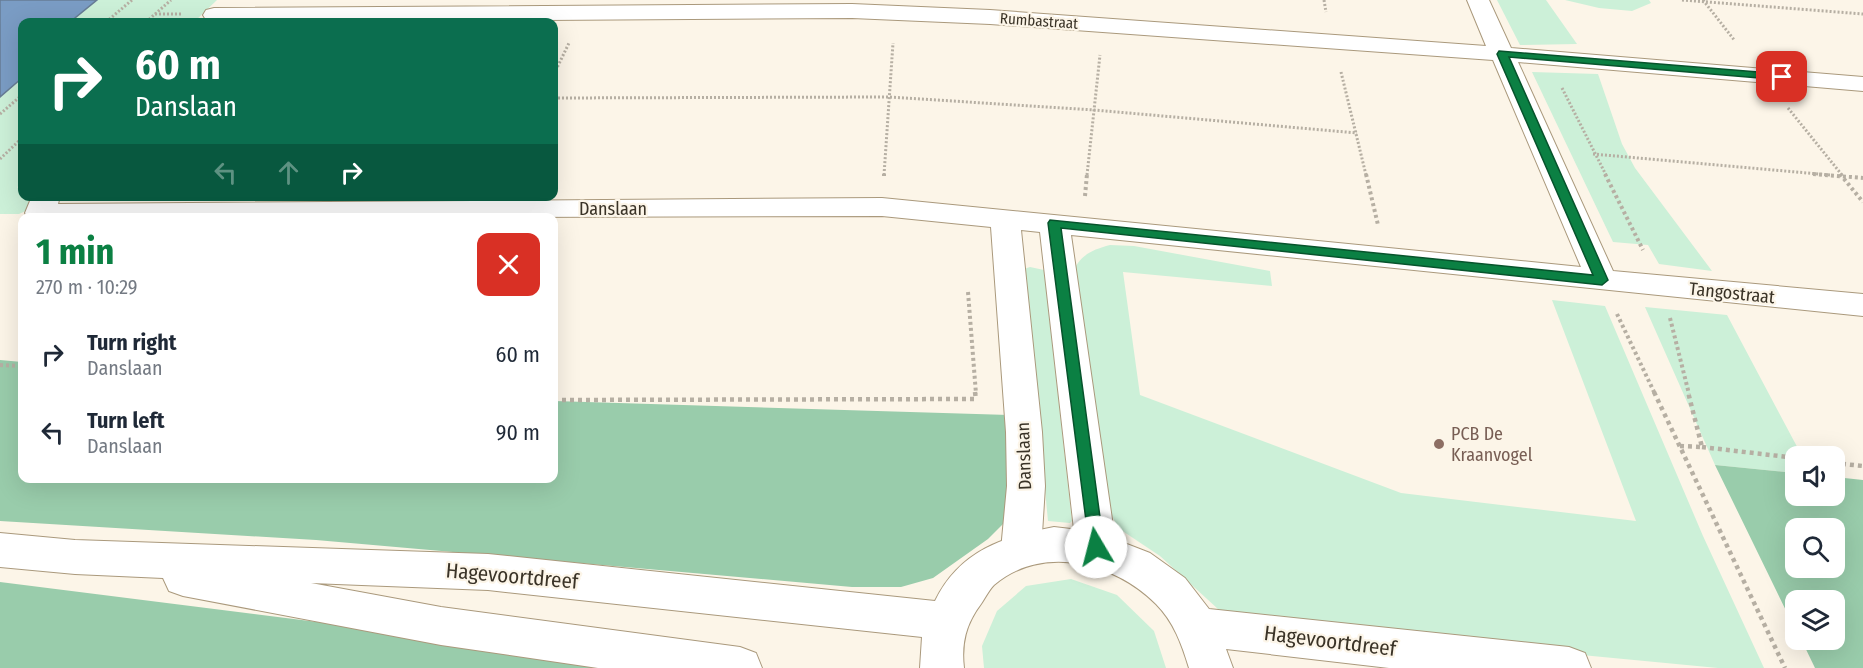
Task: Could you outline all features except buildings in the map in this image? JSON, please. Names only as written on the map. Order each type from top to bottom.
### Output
[{"type":"street","points":[[1478,0],[1602,280]]},
{"type":"street","name":"Rumbastraat","points":[[216,12],[841,11],[895,13],[1103,25],[1502,54],[1863,84]]},
{"type":"street","name":"Danslaan","points":[[43,205],[882,207],[1068,224],[1602,280]]},
{"type":"street","name":"Danslaan","points":[[1005,220],[1024,432],[1026,486],[1021,550]]},
{"type":"street","points":[[1068,224],[1096,547]]},
{"type":"street","name":"Tangostraat","points":[[1602,280],[1863,305]]},
{"type":"street","points":[[942,668],[940,658],[947,621],[958,597],[975,577],[997,560],[1021,550],[1057,544],[1096,547],[1137,564],[1173,590],[1199,627],[1211,668]]},
{"type":"street","name":"Hagevoortdreef","points":[[0,550],[75,557],[488,572],[947,621]]},
{"type":"street","name":"Hagevoortdreef","points":[[75,557],[441,626],[740,668]]},
{"type":"street","name":"Hagevoortdreef","points":[[1199,627],[1569,668]]},
{"type":"path","points":[[111,18],[132,0]]},
{"type":"path","points":[[151,18],[171,0]]},
{"type":"path","points":[[1324,0],[1385,258]]},
{"type":"path","points":[[1682,0],[1863,14]]},
{"type":"path","points":[[882,207],[895,13]]},
{"type":"path","points":[[1068,224],[1094,110],[1103,25]]},
{"type":"path","points":[[558,98],[889,97],[1094,110],[1356,133]]},
{"type":"path","points":[[0,114],[18,98]]},
{"type":"path","points":[[0,159],[18,142]]},
{"type":"path","points":[[1593,154],[1863,178]]},
{"type":"path","points":[[1602,280],[1785,668]]},
{"type":"path","points":[[558,400],[975,399],[968,292]]},
{"type":"path","points":[[0,365],[18,366]]},
{"type":"path","points":[[1702,447],[1785,457]]},
{"type":"path","points":[[1845,464],[1863,466]]},
{"type":"green space","points":[[97,0],[217,0],[198,18],[75,18]]},
{"type":"green space","points":[[1497,0],[1546,0],[1577,44],[1520,45]]},
{"type":"green space","points":[[1565,0],[1649,0],[1651,3],[1632,11],[1599,8]]},
{"type":"green space","points":[[1532,72],[1598,74],[1622,144],[1635,168],[1712,271],[1659,264],[1648,245],[1613,242]]},
{"type":"green space","points":[[18,81],[18,201],[31,201],[30,209],[18,214],[0,214],[0,97]]},
{"type":"green space","points":[[1110,245],[1134,246],[1270,271],[1272,286],[1123,272],[1140,395],[1401,493],[1636,521],[1552,300],[1605,306],[1703,536],[1764,668],[1718,668],[1256,624],[1218,609],[1160,556],[1118,528],[1109,510],[1073,271],[1088,253]]},
{"type":"green space","points":[[1030,267],[1044,270],[1072,521],[1070,523],[1048,521],[1024,269]]},
{"type":"green space","points":[[1645,307],[1727,315],[1797,446],[1785,446],[1785,472],[1715,465]]},
{"type":"green space","points":[[0,360],[18,362],[18,483],[558,483],[558,401],[1009,415],[1015,497],[1005,522],[988,539],[933,578],[901,587],[852,587],[316,540],[0,521]]},
{"type":"green space","points":[[1715,465],[1785,472],[1785,506],[1845,506],[1845,478],[1863,480],[1863,668],[1815,668],[1806,650],[1845,650],[1845,590],[1785,590],[1785,608]]},
{"type":"green space","points":[[1071,579],[1117,595],[1154,631],[1166,668],[984,668],[982,646],[997,611],[1026,586]]},
{"type":"green space","points":[[0,582],[683,668],[0,668]]},
{"type":"water","points":[[0,0],[97,0],[75,18],[18,18],[18,81],[0,97]]},
{"type":"place","name":"PCB De Kraanvogel","points":[[1439,444]]},
{"type":"route","points":[[1096,547],[1054,223],[1602,280],[1502,54],[1782,77]]}]
